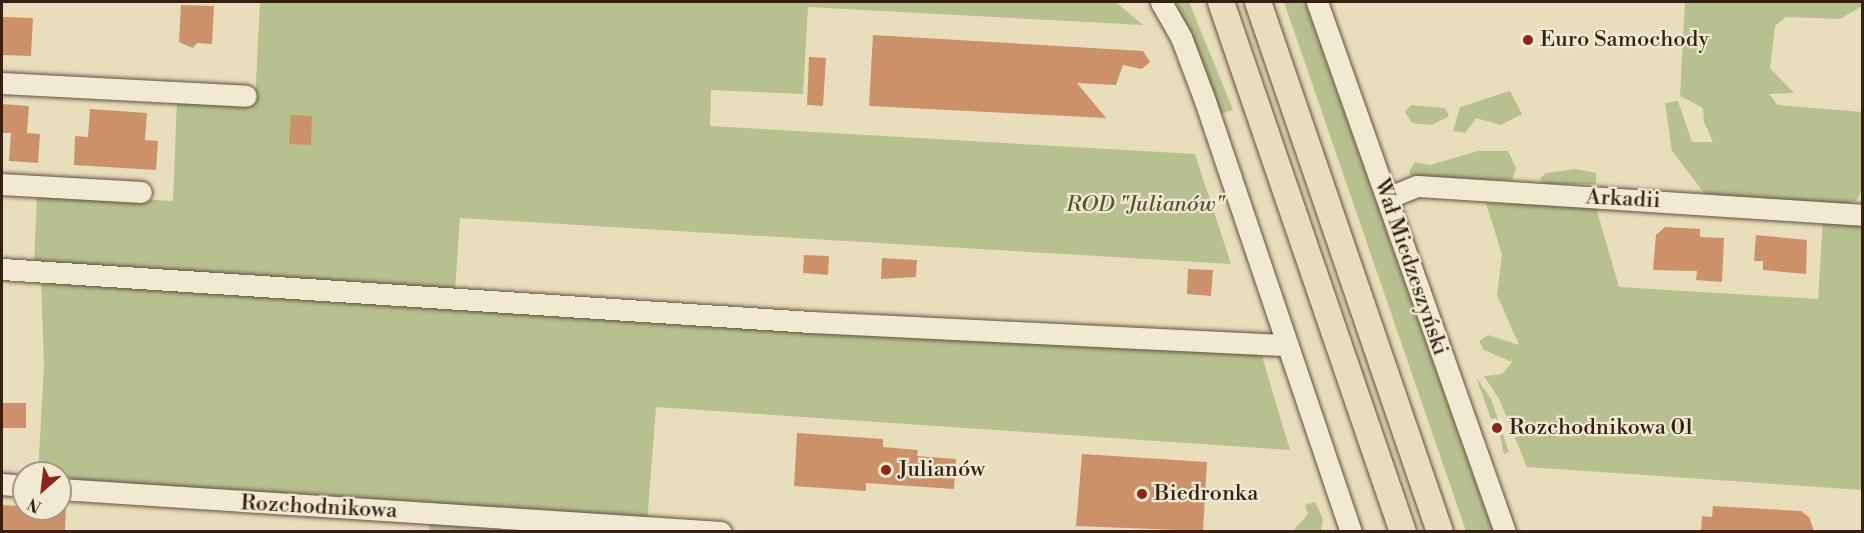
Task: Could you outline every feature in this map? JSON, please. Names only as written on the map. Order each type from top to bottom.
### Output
[{"type":"main road","points":[[1221,2],[1403,531]]},
{"type":"main road","points":[[1258,2],[1440,531]]},
{"type":"street","points":[[1161,2],[1181,37],[1201,90],[1351,531]]},
{"type":"street","name":"Wał Miedzeszyński","points":[[1317,2],[1505,531]]},
{"type":"street","points":[[2,83],[246,96]]},
{"type":"street","points":[[2,184],[141,192]]},
{"type":"street","name":"Arkadii","points":[[1387,198],[1417,186],[1863,215]]},
{"type":"street","points":[[2,269],[811,322],[1287,345]]},
{"type":"street","name":"Rozchodnikowa","points":[[72,490],[722,531]]},
{"type":"green space","name":"ROD \"Julianów\"","points":[[260,2],[1116,2],[1143,25],[808,7],[803,94],[711,90],[710,126],[1195,154],[1231,264],[460,218],[455,291],[34,264],[37,193],[173,201],[177,99],[255,103]]},
{"type":"green space","points":[[1176,2],[1189,2],[1233,110],[1220,114]]},
{"type":"green space","points":[[1284,2],[1305,2],[1493,531],[1466,531]]},
{"type":"green space","points":[[1685,2],[1862,2],[1862,6],[1840,19],[1786,17],[1775,26],[1770,68],[1794,93],[1769,94],[1778,105],[1862,112],[1862,189],[1856,201],[1836,206],[1708,198],[1672,151],[1665,103],[1678,101],[1692,142],[1713,142],[1704,122],[1703,108],[1680,96]]},
{"type":"green space","points":[[1510,91],[1522,114],[1501,125],[1476,118],[1465,133],[1453,131],[1460,107]]},
{"type":"green space","points":[[1411,105],[1445,108],[1449,116],[1432,125],[1412,123],[1405,112]]},
{"type":"green space","points":[[1478,151],[1508,151],[1516,168],[1512,180],[1415,179],[1409,172],[1415,162],[1430,165]]},
{"type":"green space","points":[[1576,169],[1596,173],[1596,184],[1545,184],[1540,178],[1546,173]]},
{"type":"green space","points":[[1486,203],[1596,207],[1619,287],[1818,299],[1823,220],[1862,222],[1862,490],[1527,467],[1499,399],[1484,376],[1502,374],[1512,362],[1484,350],[1479,341],[1488,335],[1519,345],[1497,295],[1502,255]]},
{"type":"green space","points":[[41,280],[1261,353],[1290,450],[656,407],[647,523],[72,484],[72,461],[39,461],[44,367]]},
{"type":"green space","points":[[1476,377],[1491,399],[1509,452],[1504,454],[1496,418],[1491,419]]},
{"type":"green space","points":[[1315,502],[1323,519],[1321,531],[1293,531],[1308,514],[1305,505]]},
{"type":"green space","points":[[430,519],[657,532],[429,532]]},
{"type":"building","points":[[181,5],[214,6],[212,44],[197,43],[193,48],[179,42]]},
{"type":"building","points":[[3,17],[33,18],[31,56],[2,55]]},
{"type":"building","points":[[873,35],[1143,51],[1150,62],[1142,69],[1123,65],[1116,85],[1077,83],[1106,118],[869,106]]},
{"type":"building","points":[[809,57],[826,58],[823,106],[807,105]]},
{"type":"building","points":[[2,104],[29,106],[27,133],[40,134],[38,163],[9,161],[11,133],[2,133]]},
{"type":"building","points":[[90,109],[147,113],[145,140],[158,141],[156,170],[74,165],[75,136],[88,137]]},
{"type":"building","points":[[291,115],[312,116],[311,145],[289,144]]},
{"type":"building","points":[[1665,227],[1700,229],[1700,237],[1724,238],[1722,282],[1696,280],[1697,271],[1653,270],[1656,235]]},
{"type":"building","points":[[1756,235],[1807,240],[1806,274],[1763,270],[1763,261],[1754,261]]},
{"type":"building","points":[[804,255],[829,256],[828,275],[803,273]]},
{"type":"building","points":[[882,258],[917,260],[916,277],[881,279]]},
{"type":"building","points":[[1188,269],[1213,270],[1211,296],[1187,294]]},
{"type":"building","points":[[2,403],[26,403],[26,428],[2,428]]},
{"type":"building","points":[[797,433],[883,439],[883,447],[918,450],[917,456],[956,459],[954,489],[866,483],[866,491],[794,486]]},
{"type":"building","name":"Biedronka","points":[[1082,454],[1207,462],[1203,531],[1076,526]]},
{"type":"building","points":[[2,505],[12,506],[12,521],[65,521],[65,531],[2,531]]},
{"type":"building","points":[[1713,506],[1801,511],[1809,517],[1814,531],[1701,531],[1702,516],[1712,517]]},
{"type":"place","name":"Euro Samochody","points":[[1528,40]]},
{"type":"place","name":"Rozchodnikowa 01","points":[[1497,428]]},
{"type":"place","name":"Julianów","points":[[886,470]]},
{"type":"place","name":"Biedronka","points":[[1142,494]]}]
